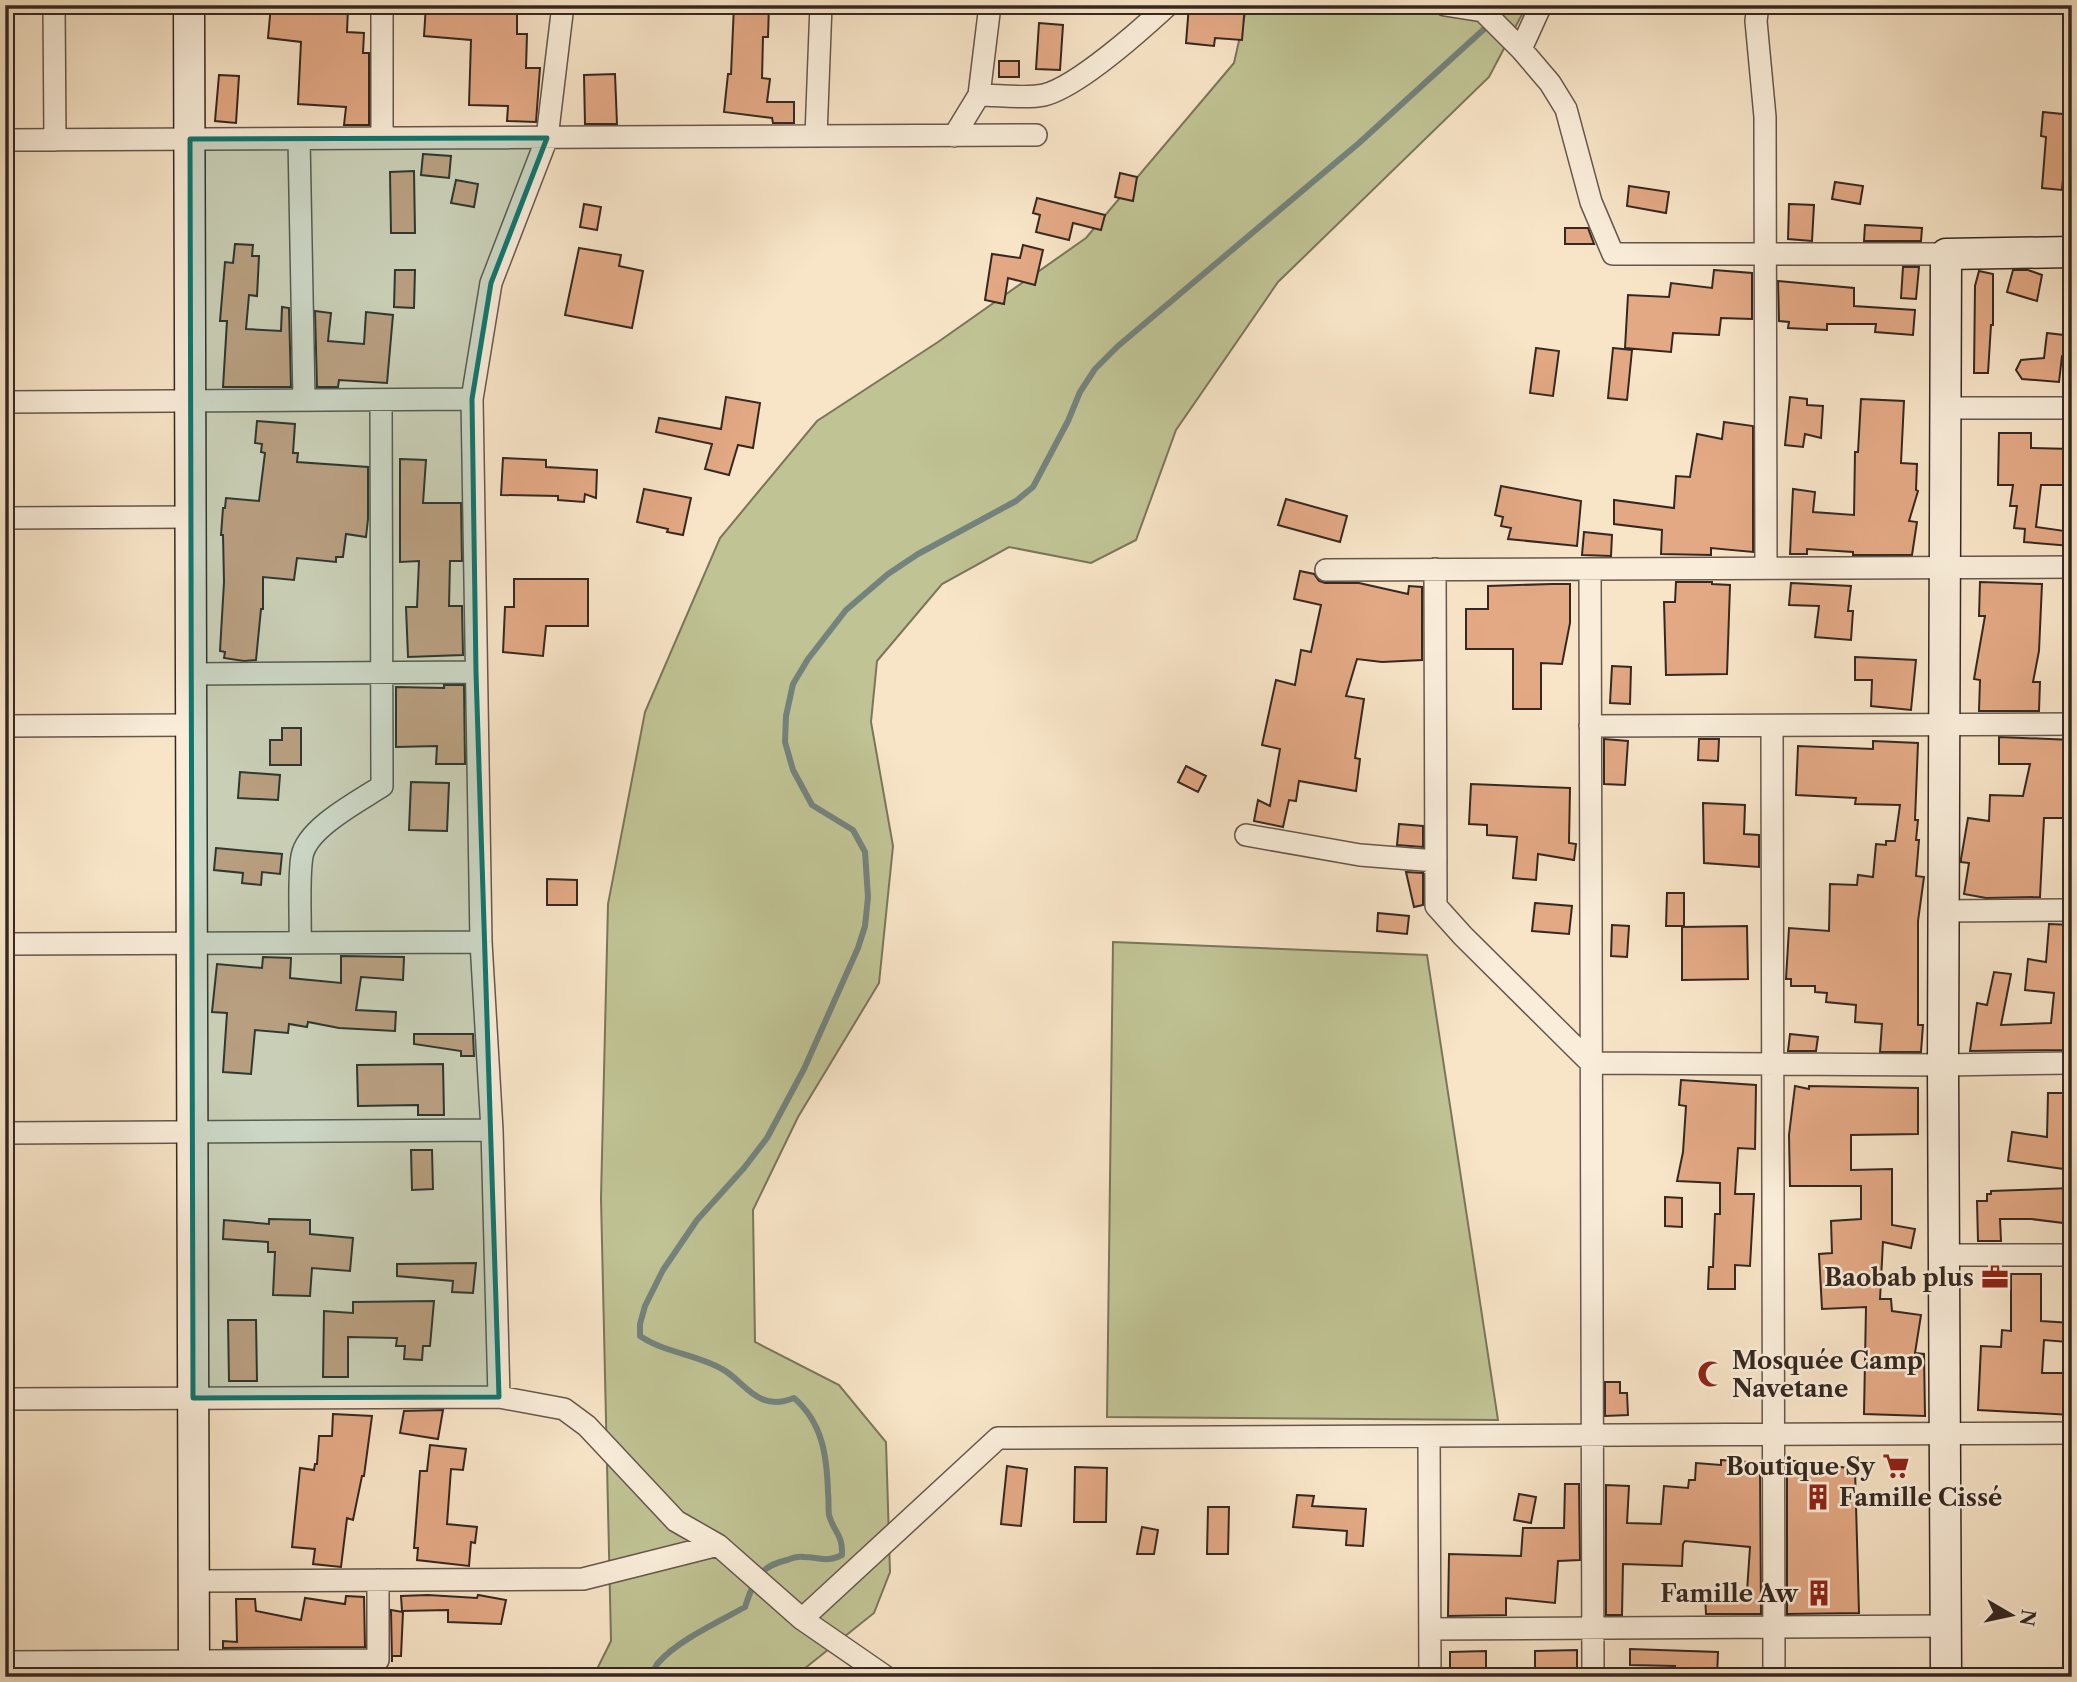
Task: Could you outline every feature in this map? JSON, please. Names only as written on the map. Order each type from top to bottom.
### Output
[{"type":"street","points":[[54,5],[55,140]]},
{"type":"street","points":[[189,5],[194,1669]]},
{"type":"street","points":[[382,5],[382,138]]},
{"type":"street","points":[[499,1397],[492,1130],[481,942],[472,400],[491,283],[547,138],[563,5]]},
{"type":"street","points":[[816,136],[821,5]]},
{"type":"street","points":[[954,135],[979,95],[990,5]]},
{"type":"street","points":[[979,95],[1044,95],[1067,85],[1136,34],[1168,5]]},
{"type":"street","points":[[1445,5],[1482,8],[1550,83],[1566,109],[1591,202],[1613,254],[2072,252]]},
{"type":"street","points":[[1521,49],[1541,5]]},
{"type":"street","points":[[1758,5],[1756,21],[1765,117],[1766,568]]},
{"type":"street","points":[[5,140],[1036,135]]},
{"type":"street","points":[[299,139],[304,399]]},
{"type":"street","points":[[1946,254],[1943,1065],[1946,1677]]},
{"type":"street","points":[[300,943],[302,854],[324,825],[382,786],[381,400]]},
{"type":"street","points":[[5,402],[472,400]]},
{"type":"street","points":[[1946,408],[2072,408]]},
{"type":"street","points":[[5,518],[191,517]]},
{"type":"street","points":[[1326,570],[2072,567]]},
{"type":"street","points":[[1435,569],[1436,906],[1591,1063],[2072,1063]]},
{"type":"street","points":[[1590,569],[1593,1677]]},
{"type":"street","points":[[191,674],[476,672]]},
{"type":"street","points":[[1590,726],[2072,724]]},
{"type":"street","points":[[5,726],[191,726]]},
{"type":"street","points":[[1772,726],[1774,1677]]},
{"type":"street","points":[[1246,835],[1360,855],[1436,861]]},
{"type":"street","points":[[1944,911],[2072,910]]},
{"type":"street","points":[[5,944],[481,942]]},
{"type":"street","points":[[5,1133],[492,1130]]},
{"type":"street","points":[[1944,1255],[2072,1255]]},
{"type":"street","points":[[5,1399],[499,1397],[564,1409],[587,1426],[676,1521],[718,1545],[802,1619],[887,1677]]},
{"type":"street","points":[[802,1619],[998,1438],[2072,1433]]},
{"type":"street","points":[[1429,1436],[1430,1677]]},
{"type":"street","points":[[194,1581],[583,1579],[718,1545]]},
{"type":"street","points":[[5,1662],[194,1669],[378,1668],[378,1580]]},
{"type":"street","points":[[1430,1629],[1946,1626]]},
{"type":"highlighted area","points":[[547,138],[491,283],[472,399],[476,672],[499,1397],[193,1398],[190,139]]},
{"type":"green space","points":[[1247,5],[1527,5],[1489,77],[1278,282],[1176,430],[1136,540],[1091,563],[1009,547],[942,584],[877,661],[871,722],[893,846],[879,983],[798,1117],[753,1210],[755,1342],[839,1385],[886,1442],[890,1572],[874,1613],[794,1677],[593,1677],[611,1641],[601,1198],[608,904],[645,712],[720,538],[817,421],[938,342],[1086,238],[1234,63]]},
{"type":"green space","points":[[1113,942],[1427,955],[1498,1420],[1107,1417]]},
{"type":"building","points":[[271,5],[348,8],[347,32],[364,33],[363,53],[369,53],[369,125],[344,125],[346,107],[298,104],[301,42],[268,38]]},
{"type":"building","points":[[426,5],[517,5],[517,34],[527,34],[526,68],[540,68],[536,122],[507,121],[508,106],[469,105],[471,40],[424,36]]},
{"type":"building","points":[[734,5],[769,5],[768,37],[763,37],[762,78],[770,79],[767,102],[794,102],[794,123],[773,123],[772,118],[724,112],[728,74],[731,74]]},
{"type":"building","points":[[1189,5],[1245,5],[1242,40],[1215,38],[1214,46],[1186,43]]},
{"type":"building","points":[[1039,23],[1063,25],[1060,70],[1036,69]]},
{"type":"building","points":[[999,61],[1019,61],[1019,77],[999,77]]},
{"type":"building","points":[[615,74],[617,124],[585,124],[584,75]]},
{"type":"building","points":[[219,75],[239,76],[236,123],[215,121]]},
{"type":"building","points":[[2043,112],[2072,115],[2072,180],[2063,179],[2062,190],[2042,188],[2046,137],[2041,136]]},
{"type":"building","points":[[423,154],[451,156],[449,178],[421,175]]},
{"type":"building","points":[[414,171],[415,233],[391,233],[390,172]]},
{"type":"building","points":[[1120,173],[1137,177],[1133,201],[1115,197]]},
{"type":"building","points":[[456,180],[478,184],[474,207],[451,203]]},
{"type":"building","points":[[1835,182],[1863,186],[1860,204],[1832,199]]},
{"type":"building","points":[[1629,186],[1669,192],[1666,213],[1627,206]]},
{"type":"building","points":[[1037,198],[1105,215],[1101,230],[1073,223],[1069,240],[1036,232],[1040,215],[1033,213]]},
{"type":"building","points":[[584,204],[601,207],[597,230],[580,227]]},
{"type":"building","points":[[1789,204],[1814,205],[1812,241],[1788,239]]},
{"type":"building","points":[[1865,225],[1922,228],[1921,241],[1864,241]]},
{"type":"building","points":[[1565,228],[1588,228],[1594,244],[1565,244]]},
{"type":"building","points":[[235,244],[253,245],[252,256],[259,256],[257,296],[249,295],[246,329],[281,331],[282,307],[289,308],[291,387],[223,387],[227,321],[220,321],[225,262],[233,263]]},
{"type":"building","points":[[1023,245],[1043,250],[1035,285],[1008,278],[1004,304],[985,300],[992,254],[1020,258]]},
{"type":"building","points":[[579,248],[621,255],[619,266],[643,271],[632,328],[565,315]]},
{"type":"building","points":[[1903,267],[1919,267],[1916,299],[1901,298]]},
{"type":"building","points":[[395,270],[415,270],[414,308],[394,307]]},
{"type":"building","points":[[1714,270],[1752,273],[1752,319],[1721,318],[1719,335],[1673,333],[1671,352],[1625,348],[1628,295],[1669,297],[1671,283],[1712,288]]},
{"type":"building","points":[[2013,270],[2028,270],[2042,275],[2037,301],[2007,292]]},
{"type":"building","points":[[1979,271],[1993,274],[1993,325],[1988,373],[1974,373],[1975,286]]},
{"type":"building","points":[[1778,281],[1854,288],[1854,306],[1915,310],[1913,335],[1875,332],[1876,324],[1827,324],[1827,330],[1788,328],[1789,322],[1779,321]]},
{"type":"building","points":[[315,311],[331,313],[328,341],[364,344],[366,312],[393,315],[387,383],[339,380],[338,387],[317,387]]},
{"type":"building","points":[[2047,333],[2072,336],[2072,357],[2062,356],[2059,382],[2022,379],[2016,370],[2021,360],[2044,358]]},
{"type":"building","points":[[1536,348],[1559,351],[1553,396],[1530,393]]},
{"type":"building","points":[[1613,348],[1632,350],[1627,400],[1608,398]]},
{"type":"building","points":[[726,397],[760,403],[753,448],[738,445],[729,475],[705,469],[712,444],[656,432],[659,418],[721,429]]},
{"type":"building","points":[[1790,397],[1807,399],[1807,405],[1823,406],[1821,438],[1805,434],[1803,447],[1785,445]]},
{"type":"building","points":[[1861,399],[1904,401],[1901,463],[1917,464],[1918,491],[1909,521],[1917,522],[1912,555],[1853,555],[1853,552],[1807,549],[1807,554],[1790,554],[1793,489],[1815,492],[1813,512],[1854,515],[1855,452],[1858,452]]},
{"type":"building","points":[[257,421],[295,424],[293,453],[298,453],[297,462],[368,467],[368,519],[366,537],[346,534],[343,557],[336,557],[336,562],[297,558],[294,580],[263,577],[263,609],[256,660],[244,661],[224,658],[225,652],[220,651],[224,582],[221,535],[226,498],[259,501],[265,453],[261,452],[262,444],[255,443]]},
{"type":"building","points":[[1724,422],[1753,426],[1753,552],[1711,548],[1711,555],[1661,554],[1662,530],[1614,524],[1614,500],[1674,508],[1676,476],[1690,477],[1697,434],[1722,439]]},
{"type":"building","points":[[1999,433],[2031,433],[2031,448],[2072,449],[2072,485],[2041,485],[2036,527],[2072,532],[2071,546],[2024,542],[2025,529],[2014,528],[2017,506],[2010,506],[2013,485],[1998,485]]},
{"type":"building","points":[[503,458],[546,460],[546,467],[597,470],[596,498],[585,494],[584,502],[558,500],[558,496],[501,495]]},
{"type":"building","points":[[400,459],[426,460],[423,503],[461,503],[462,561],[450,561],[449,606],[462,606],[463,655],[408,657],[406,607],[417,607],[419,561],[400,562]]},
{"type":"building","points":[[1501,486],[1581,501],[1577,546],[1508,539],[1511,528],[1501,526],[1503,517],[1495,515]]},
{"type":"building","points":[[644,489],[691,498],[683,535],[637,522]]},
{"type":"building","points":[[1286,499],[1347,516],[1340,542],[1278,525]]},
{"type":"building","points":[[1584,532],[1612,535],[1611,556],[1582,555]]},
{"type":"building","points":[[1300,571],[1314,574],[1319,581],[1325,583],[1359,583],[1408,594],[1409,586],[1422,587],[1422,660],[1382,662],[1357,659],[1346,696],[1364,699],[1355,758],[1360,759],[1356,791],[1299,781],[1296,801],[1289,800],[1283,827],[1254,821],[1258,800],[1270,806],[1280,749],[1262,745],[1276,680],[1295,685],[1301,650],[1311,652],[1321,605],[1294,599]]},
{"type":"building","points":[[514,579],[588,579],[588,626],[546,626],[543,656],[503,652],[505,607],[514,607]]},
{"type":"building","points":[[1676,582],[1730,585],[1727,674],[1666,675],[1664,602],[1675,602]]},
{"type":"building","points":[[1980,582],[2042,584],[2039,651],[2033,682],[2040,682],[2039,711],[1979,711],[1980,680],[1974,679],[1985,616],[1979,616]]},
{"type":"building","points":[[1791,583],[1851,586],[1848,611],[1853,611],[1851,640],[1815,637],[1819,606],[1789,605]]},
{"type":"building","points":[[1570,584],[1570,623],[1562,664],[1541,663],[1541,709],[1513,709],[1513,649],[1466,649],[1466,609],[1488,609],[1488,586]]},
{"type":"building","points":[[1855,657],[1916,660],[1911,710],[1871,706],[1872,680],[1855,680]]},
{"type":"building","points":[[1612,666],[1631,667],[1630,704],[1610,703]]},
{"type":"building","points":[[444,685],[464,685],[465,764],[436,764],[437,746],[396,747],[396,687],[444,688]]},
{"type":"building","points":[[282,728],[301,728],[301,765],[270,765],[270,740],[282,740]]},
{"type":"building","points":[[1999,737],[2072,740],[2072,818],[2044,818],[2040,897],[1986,898],[1964,894],[1969,863],[1961,862],[1961,859],[1968,818],[1989,821],[1990,795],[2023,796],[2030,764],[1999,764]]},
{"type":"building","points":[[1604,739],[1628,741],[1625,785],[1604,784]]},
{"type":"building","points":[[1699,739],[1719,739],[1718,761],[1698,760]]},
{"type":"building","points":[[1873,741],[1918,743],[1915,820],[1918,820],[1916,840],[1919,840],[1916,876],[1924,877],[1918,921],[1918,1025],[1923,1025],[1921,1052],[1880,1052],[1882,1024],[1855,1022],[1856,1005],[1826,1002],[1827,993],[1815,992],[1815,986],[1791,986],[1791,979],[1786,979],[1789,928],[1829,931],[1830,884],[1857,885],[1858,875],[1873,877],[1876,844],[1886,845],[1886,841],[1895,841],[1900,805],[1855,804],[1856,798],[1796,795],[1798,746],[1873,749]]},
{"type":"building","points":[[1186,766],[1206,776],[1198,792],[1178,782]]},
{"type":"building","points":[[240,772],[280,775],[278,800],[238,798]]},
{"type":"building","points":[[411,782],[449,783],[447,831],[409,830]]},
{"type":"building","points":[[1471,784],[1570,788],[1569,843],[1576,844],[1574,860],[1538,854],[1536,880],[1513,878],[1517,837],[1487,835],[1487,825],[1469,824]]},
{"type":"building","points":[[1703,803],[1745,805],[1744,834],[1759,835],[1759,867],[1704,863]]},
{"type":"building","points":[[1399,824],[1423,826],[1423,847],[1397,845]]},
{"type":"building","points":[[216,848],[282,854],[280,874],[262,872],[261,885],[242,883],[243,873],[214,870]]},
{"type":"building","points":[[1406,872],[1423,873],[1423,905],[1414,907]]},
{"type":"building","points":[[547,879],[577,880],[577,905],[547,905]]},
{"type":"building","points":[[1667,893],[1684,893],[1684,926],[1666,926]]},
{"type":"building","points":[[1535,903],[1572,906],[1569,934],[1532,931]]},
{"type":"building","points":[[1378,913],[1409,916],[1407,934],[1377,931]]},
{"type":"building","points":[[2049,924],[2072,925],[2068,994],[2072,997],[2068,1050],[1970,1051],[1977,1003],[1987,1005],[1994,972],[2011,974],[2001,1025],[2051,1023],[2054,993],[2025,990],[2028,959],[2046,962]]},
{"type":"building","points":[[1612,925],[1629,926],[1627,957],[1611,956]]},
{"type":"building","points":[[1747,926],[1748,979],[1682,980],[1682,927]]},
{"type":"building","points":[[341,956],[404,957],[403,980],[361,977],[356,1010],[396,1012],[395,1031],[339,1028],[308,1022],[307,1027],[289,1024],[288,1033],[255,1030],[251,1074],[223,1072],[227,1013],[212,1012],[217,964],[262,968],[263,957],[291,958],[290,978],[341,983]]},
{"type":"building","points":[[414,1034],[473,1034],[474,1056],[461,1056],[461,1051],[414,1044]]},
{"type":"building","points":[[1790,1034],[1818,1037],[1816,1051],[1788,1051]]},
{"type":"building","points":[[443,1064],[444,1115],[418,1115],[418,1105],[358,1106],[357,1065]]},
{"type":"building","points":[[1681,1080],[1756,1085],[1755,1149],[1738,1148],[1735,1194],[1754,1194],[1750,1266],[1735,1265],[1735,1289],[1708,1289],[1709,1267],[1713,1267],[1715,1214],[1720,1214],[1720,1183],[1677,1181],[1683,1152],[1686,1106],[1679,1105]]},
{"type":"building","points":[[1795,1086],[1809,1089],[1809,1086],[1918,1088],[1918,1134],[1851,1135],[1851,1170],[1892,1169],[1892,1225],[1915,1229],[1911,1248],[1883,1242],[1880,1299],[1891,1299],[1892,1311],[1921,1315],[1915,1353],[1924,1354],[1925,1416],[1864,1414],[1866,1307],[1822,1309],[1819,1254],[1832,1253],[1831,1221],[1861,1219],[1861,1186],[1790,1186],[1789,1135]]},
{"type":"building","points":[[2048,1093],[2072,1093],[2071,1170],[2008,1161],[2012,1132],[2047,1137]]},
{"type":"building","points":[[411,1150],[432,1150],[433,1189],[412,1190]]},
{"type":"building","points":[[2072,1188],[2072,1224],[2031,1219],[2000,1219],[2001,1241],[1978,1241],[1977,1201],[1987,1201],[1987,1194],[1991,1194],[1991,1191]]},
{"type":"building","points":[[1665,1197],[1682,1198],[1682,1227],[1665,1226]]},
{"type":"building","points":[[269,1219],[310,1220],[310,1234],[353,1238],[350,1271],[312,1268],[310,1296],[273,1295],[275,1252],[268,1252],[268,1242],[223,1239],[224,1220],[269,1224]]},
{"type":"building","points":[[476,1263],[473,1293],[452,1292],[453,1281],[397,1276],[397,1264]]},
{"type":"building","points":[[2011,1274],[2041,1274],[2041,1321],[2072,1323],[2072,1340],[2044,1340],[2042,1373],[2072,1373],[2072,1415],[1978,1410],[1981,1346],[2001,1347],[2002,1330],[2011,1331]]},
{"type":"building","points":[[434,1301],[430,1346],[423,1346],[422,1360],[404,1359],[405,1346],[396,1346],[397,1338],[348,1337],[348,1377],[323,1377],[324,1311],[353,1313],[353,1302]]},
{"type":"building","points":[[228,1320],[256,1320],[257,1381],[229,1381]]},
{"type":"building","points":[[1605,1382],[1620,1382],[1620,1393],[1627,1393],[1628,1415],[1605,1416]]},
{"type":"building","points":[[443,1410],[438,1439],[400,1433],[404,1411]]},
{"type":"building","points":[[333,1414],[372,1416],[364,1476],[353,1520],[347,1518],[341,1567],[313,1564],[315,1549],[292,1547],[300,1468],[314,1470],[319,1436],[332,1436]]},
{"type":"building","points":[[430,1445],[466,1449],[463,1470],[451,1469],[447,1524],[477,1527],[475,1543],[471,1542],[469,1566],[417,1560],[418,1548],[414,1548],[420,1471],[427,1471]]},
{"type":"building","points":[[1721,1460],[1760,1463],[1761,1614],[1706,1614],[1705,1594],[1747,1591],[1750,1547],[1685,1541],[1682,1566],[1623,1564],[1622,1615],[1606,1615],[1606,1485],[1629,1486],[1627,1523],[1661,1524],[1664,1486],[1688,1488],[1689,1480],[1695,1480],[1696,1463],[1721,1465]]},
{"type":"building","points":[[1787,1460],[1855,1469],[1859,1613],[1787,1614]]},
{"type":"building","points":[[1007,1466],[1027,1469],[1021,1526],[1001,1524]]},
{"type":"building","points":[[1075,1467],[1107,1468],[1106,1522],[1074,1522]]},
{"type":"building","points":[[1565,1484],[1579,1484],[1580,1560],[1558,1561],[1555,1603],[1506,1598],[1506,1615],[1448,1616],[1449,1554],[1521,1556],[1523,1528],[1564,1528]]},
{"type":"building","points":[[1519,1494],[1536,1497],[1531,1523],[1514,1520]]},
{"type":"building","points":[[1297,1495],[1314,1496],[1312,1506],[1366,1509],[1363,1546],[1346,1545],[1347,1531],[1293,1527]]},
{"type":"building","points":[[1208,1507],[1229,1507],[1228,1554],[1207,1554]]},
{"type":"building","points":[[1142,1527],[1158,1530],[1154,1554],[1137,1554]]},
{"type":"building","points":[[478,1595],[506,1600],[501,1624],[448,1622],[448,1610],[402,1611],[401,1596],[477,1598]]},
{"type":"building","points":[[346,1596],[364,1597],[365,1647],[223,1648],[223,1641],[237,1642],[236,1599],[255,1599],[256,1611],[301,1620],[305,1598],[345,1604]]},
{"type":"building","points":[[391,1610],[403,1612],[401,1656],[392,1656],[392,1662]]},
{"type":"building","points":[[1630,1649],[1718,1652],[1717,1677],[1674,1677],[1675,1666],[1630,1665]]},
{"type":"building","points":[[1577,1650],[1577,1672],[1535,1672],[1535,1651]]},
{"type":"building","points":[[1486,1651],[1486,1677],[1450,1677],[1450,1652]]},
{"type":"waterway","points":[[652,1677],[658,1663],[667,1654],[699,1632],[745,1607],[758,1576],[769,1567],[797,1557],[827,1559],[842,1555],[840,1538],[829,1515],[822,1441],[804,1408],[794,1398],[778,1402],[762,1399],[722,1369],[640,1336],[645,1306],[663,1270],[697,1220],[767,1138],[804,1069],[858,948],[865,926],[868,897],[865,852],[853,830],[812,805],[793,770],[785,742],[786,716],[793,684],[808,659],[846,610],[888,574],[918,554],[1016,501],[1033,487],[1068,421],[1080,392],[1095,369],[1118,346],[1359,143],[1494,20],[1502,5]]},
{"type":"place","name":"Baobab plus","points":[[1995,1277]]},
{"type":"place","name":"Mosquée Camp Navetane","points":[[1711,1374]]},
{"type":"place","name":"Boutique Sy","points":[[1896,1466]]},
{"type":"place","name":"Famille Cissé","points":[[1818,1497]]},
{"type":"place","name":"Famille Aw","points":[[1819,1593]]}]
